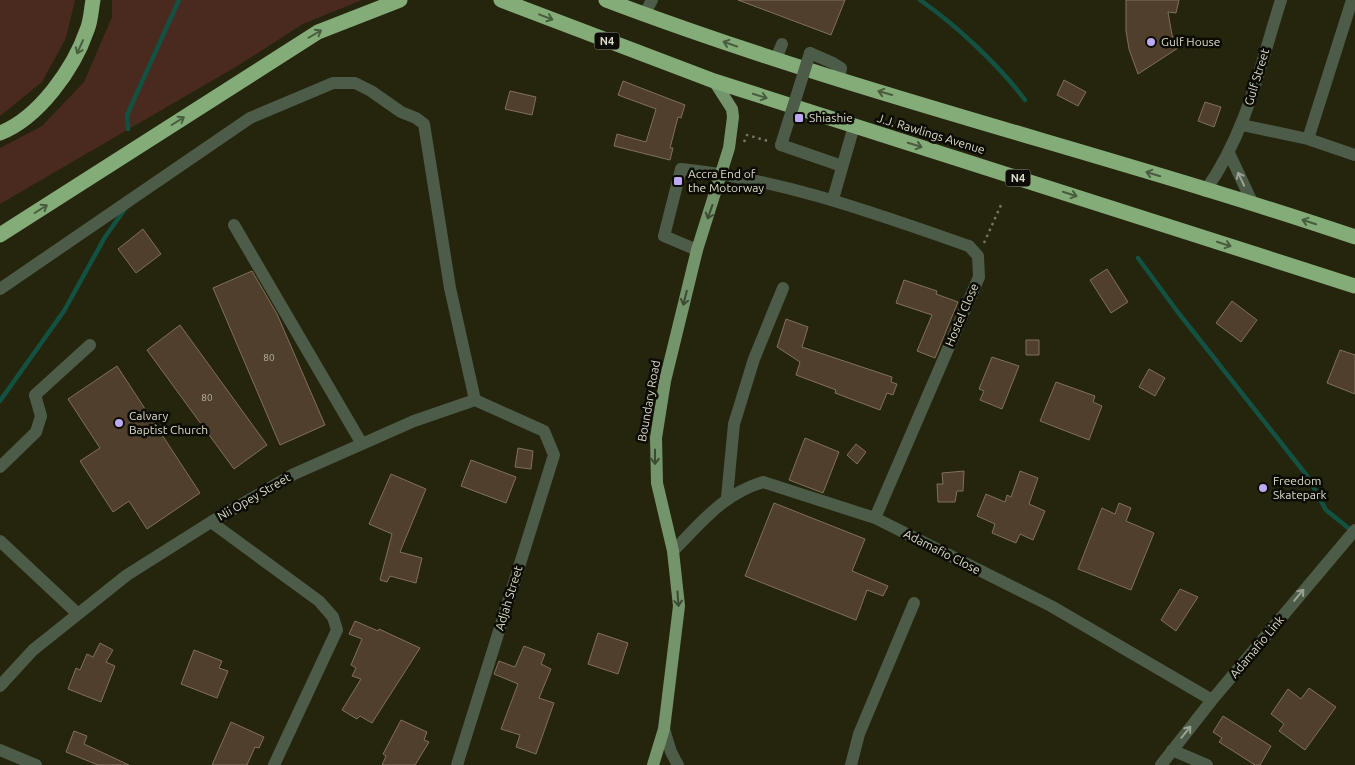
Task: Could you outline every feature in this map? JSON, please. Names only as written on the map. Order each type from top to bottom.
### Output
[{"type":"highway","points":[[0,133],[31,112],[51,94],[75,58],[88,29],[93,0]]},
{"type":"highway","points":[[0,235],[318,32],[400,0]]},
{"type":"highway","name":"J.J. Rawlings Avenue","points":[[501,0],[714,81],[1355,286]]},
{"type":"highway","name":"J.J. Rawlings Avenue","points":[[606,0],[839,80],[981,121],[1355,237]]},
{"type":"main road","name":"Boundary Road","points":[[653,765],[664,729],[679,606],[673,550],[657,483],[656,438],[665,381],[697,250],[723,173],[733,117],[726,98],[714,81]]},
{"type":"street","points":[[644,14],[652,0]]},
{"type":"street","name":"Gulf Street","points":[[1204,191],[1229,153],[1242,125],[1281,0]]},
{"type":"street","points":[[1308,139],[1352,0]]},
{"type":"street","points":[[776,59],[782,44]]},
{"type":"street","points":[[839,80],[841,68],[833,62],[810,53],[780,145],[842,166]]},
{"type":"street","points":[[0,289],[250,118],[333,83],[355,83],[424,124],[450,288],[475,400]]},
{"type":"street","points":[[1242,125],[1308,139],[1355,155]]},
{"type":"street","points":[[833,199],[854,126]]},
{"type":"street","points":[[1229,153],[1253,204]]},
{"type":"street","points":[[697,250],[664,236],[682,169],[723,173],[833,199],[969,246],[978,256]]},
{"type":"street","points":[[234,225],[362,444]]},
{"type":"street","name":"Hostel Close","points":[[874,518],[978,277],[978,256]]},
{"type":"street","points":[[727,497],[734,424],[754,360],[783,288]]},
{"type":"street","points":[[0,467],[36,432],[42,416],[35,395],[90,345]]},
{"type":"street","name":"Adjah Street","points":[[457,765],[554,455],[544,431],[475,400]]},
{"type":"street","name":"Nii Opey Street","points":[[0,686],[32,650],[128,575],[211,522],[294,474],[414,421],[475,400]]},
{"type":"street","name":"Adamafio Close","points":[[673,550],[727,497],[746,487],[763,482],[874,518],[1052,606],[1212,700]]},
{"type":"street","points":[[211,522],[319,601],[333,617],[337,630],[274,765]]},
{"type":"street","name":"Adamafio Link","points":[[1161,765],[1212,700],[1355,530]]},
{"type":"street","points":[[0,541],[78,614]]},
{"type":"street","points":[[851,765],[859,734],[914,603]]},
{"type":"street","points":[[664,729],[671,752],[678,765]]},
{"type":"street","points":[[0,750],[36,765]]},
{"type":"street","points":[[1172,750],[1208,765]]},
{"type":"path","points":[[744,143],[747,135],[780,145]]},
{"type":"path","points":[[978,256],[1001,205]]},
{"type":"shaded area","points":[[0,0],[75,0],[66,38],[42,82],[0,116]]},
{"type":"shaded area","points":[[112,0],[362,0],[303,24],[239,65],[0,204],[0,148],[42,126],[84,82],[112,17]]},
{"type":"building","points":[[738,0],[845,0],[831,35]]},
{"type":"building","name":"Gulf House","points":[[1126,0],[1179,0],[1176,13],[1168,12],[1172,35],[1178,48],[1138,74],[1129,49],[1126,31]]},
{"type":"building","points":[[1064,80],[1086,92],[1078,106],[1057,95]]},
{"type":"building","points":[[623,81],[685,105],[681,118],[678,117],[670,148],[673,148],[670,160],[614,146],[617,134],[646,142],[656,109],[618,95]]},
{"type":"building","points":[[510,91],[536,97],[532,115],[505,109]]},
{"type":"building","points":[[1205,102],[1221,107],[1214,127],[1198,121]]},
{"type":"building","points":[[143,229],[161,254],[136,273],[118,249]]},
{"type":"building","points":[[1107,269],[1128,302],[1111,313],[1090,280]]},
{"type":"building","points":[[252,271],[277,314],[325,425],[280,445],[213,288]]},
{"type":"building","points":[[904,280],[937,291],[936,294],[958,302],[935,358],[917,351],[932,315],[896,303]]},
{"type":"building","points":[[1232,301],[1257,320],[1241,342],[1216,323]]},
{"type":"building","points":[[786,319],[808,327],[802,347],[892,377],[891,382],[897,384],[893,395],[887,393],[880,410],[835,393],[836,390],[796,375],[800,362],[777,347]]},
{"type":"building","points":[[180,325],[267,445],[234,469],[147,350]]},
{"type":"building","points":[[1026,340],[1039,340],[1039,355],[1026,355]]},
{"type":"building","points":[[1340,350],[1355,355],[1355,394],[1327,383]]},
{"type":"building","points":[[992,357],[1019,366],[1002,409],[980,400],[984,391],[979,389]]},
{"type":"building","name":"Calvary Baptist Church","points":[[117,366],[200,493],[147,529],[129,501],[113,512],[80,461],[100,448],[68,399]]},
{"type":"building","points":[[1149,369],[1165,378],[1155,396],[1139,387]]},
{"type":"building","points":[[1056,382],[1095,396],[1093,402],[1102,406],[1089,440],[1040,421]]},
{"type":"building","points":[[805,438],[839,452],[823,493],[789,480]]},
{"type":"building","points":[[856,444],[866,452],[857,464],[847,455]]},
{"type":"building","points":[[518,448],[533,451],[531,469],[515,467]]},
{"type":"building","points":[[471,460],[516,477],[506,503],[461,486]]},
{"type":"building","points":[[964,471],[963,491],[957,491],[955,502],[938,502],[937,484],[943,484],[942,473]]},
{"type":"building","points":[[1020,471],[1038,478],[1029,504],[1045,511],[1033,540],[1020,534],[1016,543],[992,533],[995,524],[977,516],[986,494],[1005,502],[1007,495],[1011,497]]},
{"type":"building","points":[[391,474],[426,489],[400,552],[422,558],[416,583],[390,576],[387,582],[380,580],[392,534],[369,524]]},
{"type":"building","points":[[774,503],[865,539],[852,571],[888,586],[883,596],[867,590],[856,620],[745,576]]},
{"type":"building","points":[[1119,503],[1131,508],[1126,521],[1154,533],[1131,590],[1078,569],[1102,508],[1115,514]]},
{"type":"building","points":[[1180,589],[1198,597],[1176,631],[1161,620]]},
{"type":"building","points":[[355,621],[378,631],[379,629],[420,648],[372,723],[360,716],[357,719],[342,710],[361,679],[352,676],[356,668],[351,665],[362,639],[349,634]]},
{"type":"building","points":[[598,633],[628,643],[618,674],[588,664]]},
{"type":"building","points":[[100,643],[113,650],[106,662],[115,666],[101,702],[68,689],[76,668],[80,670],[87,654],[93,657]]},
{"type":"building","points":[[524,646],[545,654],[541,664],[551,669],[539,698],[554,703],[536,754],[516,747],[520,735],[501,729],[518,684],[494,674],[499,661],[515,667]]},
{"type":"building","points":[[194,650],[222,661],[219,668],[228,671],[217,698],[181,684]]},
{"type":"building","points":[[1309,688],[1336,707],[1305,750],[1279,731],[1284,724],[1271,714],[1288,689],[1301,699]]},
{"type":"building","points":[[1223,716],[1271,746],[1260,765],[1255,765],[1219,742],[1222,738],[1213,732]]},
{"type":"building","points":[[401,720],[427,732],[424,740],[429,742],[415,765],[382,765],[386,756],[383,754]]},
{"type":"building","points":[[231,722],[264,737],[259,748],[255,747],[247,765],[212,765]]},
{"type":"building","points":[[74,731],[87,736],[84,744],[129,765],[98,765],[66,752]]},
{"type":"waterway","points":[[128,129],[127,115],[179,0]]},
{"type":"waterway","points":[[920,0],[948,21],[976,46],[1003,73],[1025,100]]},
{"type":"waterway","points":[[0,401],[64,311],[105,237],[125,209]]},
{"type":"waterway","points":[[1138,258],[1177,311],[1308,477],[1326,510],[1352,531]]},
{"type":"place","name":"Gulf House","points":[[1151,42]]},
{"type":"place","name":"Shiashie","points":[[799,118]]},
{"type":"place","name":"Accra End of the Motorway","points":[[678,181]]},
{"type":"place","name":"Calvary Baptist Church","points":[[119,423]]},
{"type":"place","name":"Freedom Skatepark","points":[[1263,488]]}]
